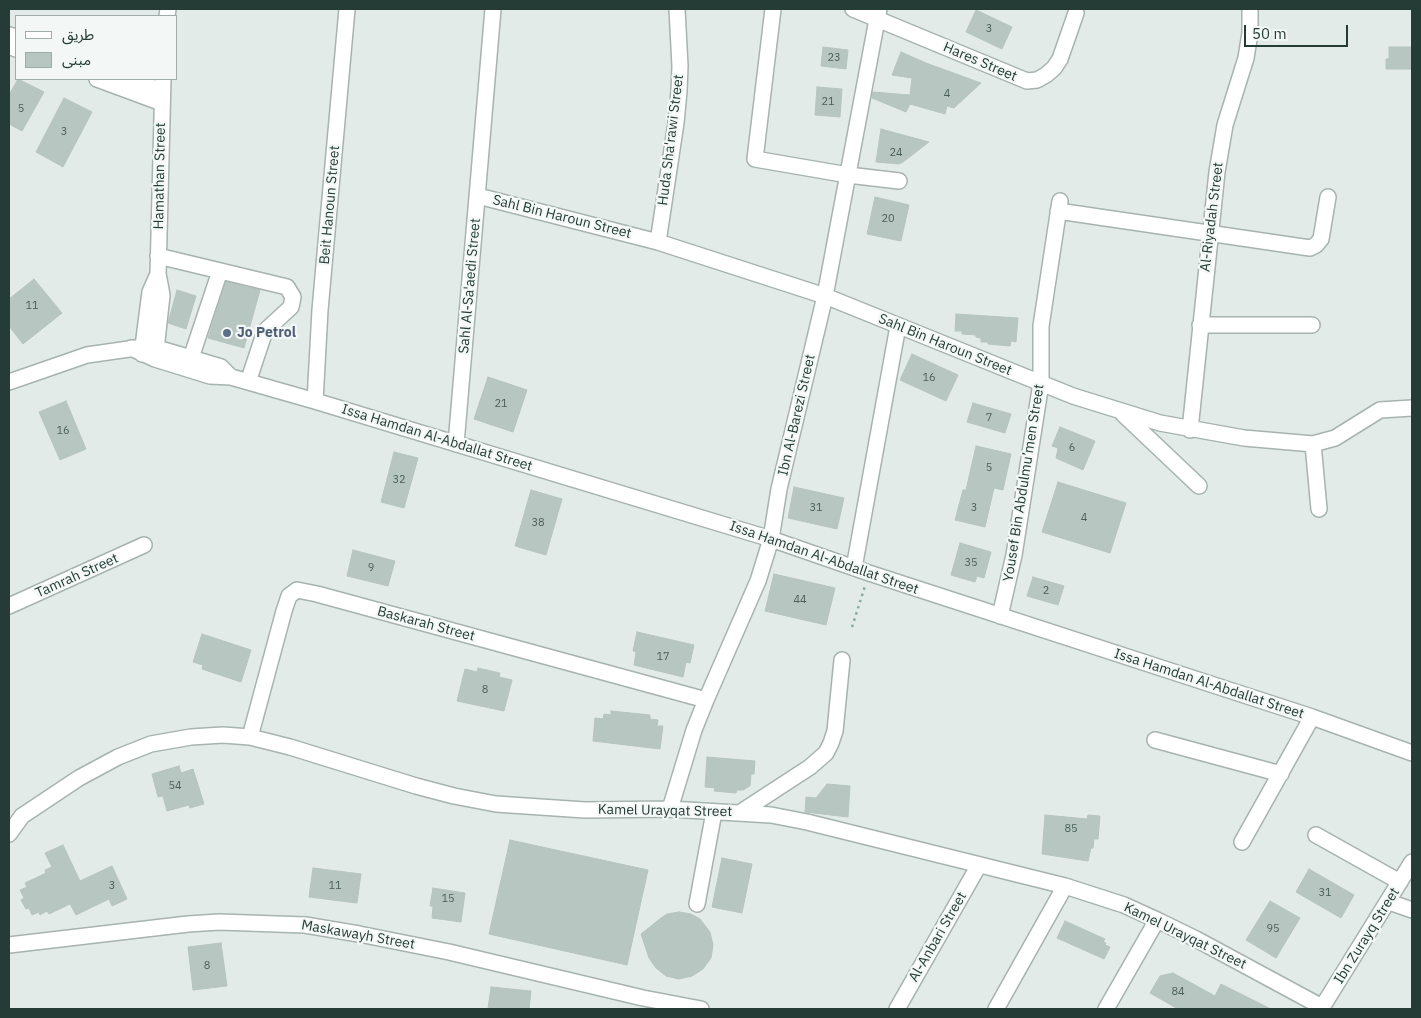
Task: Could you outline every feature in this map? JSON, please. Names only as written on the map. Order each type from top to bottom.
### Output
[{"type":"street","name":"Beit Hanoun Street","points":[[315,401],[320,310],[347,9]]},
{"type":"street","name":"Sahl Al-Sa'aedi Street","points":[[456,444],[493,9]]},
{"type":"street","name":"Huda Sha'rawi Street","points":[[658,242],[676,124],[679,91],[680,66],[676,9]]},
{"type":"street","points":[[773,9],[755,159],[848,176],[899,181]]},
{"type":"street","name":"Hares Street","points":[[853,9],[878,14],[912,33],[1026,81],[1041,78],[1054,68],[1060,60],[1076,12]]},
{"type":"street","name":"Al-Riyadah Street","points":[[1190,430],[1209,232],[1217,172],[1225,125],[1246,58],[1250,33],[1250,9]]},
{"type":"street","name":"Ibn Al-Barezi Street","points":[[670,809],[694,730],[758,581],[771,539],[779,489],[825,296],[878,14]]},
{"type":"street","points":[[102,80],[162,91]]},
{"type":"street","points":[[132,80],[162,91]]},
{"type":"street","name":"Hamathan Street","points":[[146,352],[150,292],[158,274],[162,91]]},
{"type":"street","name":"Sahl Bin Haroun Street","points":[[478,196],[658,242],[825,296],[1073,396],[1137,417],[1190,430],[1244,438],[1313,444],[1335,438],[1380,410],[1412,408]]},
{"type":"street","points":[[1209,232],[1310,248],[1321,240],[1328,197]]},
{"type":"street","name":"Yousef Bin Abdulmu’men Street","points":[[1000,616],[1014,555],[1041,383],[1041,326],[1059,206],[1209,232]]},
{"type":"street","points":[[158,256],[287,288],[293,297],[291,307],[265,331],[248,382]]},
{"type":"street","points":[[191,358],[220,271]]},
{"type":"street","points":[[1200,325],[1312,325]]},
{"type":"street","points":[[854,568],[898,326]]},
{"type":"street","name":"Issa Hamdan Al-Abdallat Street","points":[[146,352],[210,376],[232,377],[315,401],[771,539],[1312,718],[1412,753]]},
{"type":"street","name":"Issa Hamdan Al-Abdallat Street","points":[[9,382],[87,355],[146,352],[191,358],[221,366],[232,377]]},
{"type":"street","points":[[1118,410],[1199,486]]},
{"type":"street","points":[[1313,444],[1319,509]]},
{"type":"street","name":"Tamrah Street","points":[[9,606],[144,545]]},
{"type":"street","name":"Baskarah Street","points":[[250,737],[284,611],[289,596],[297,590],[706,700]]},
{"type":"street","points":[[741,812],[810,767],[826,753],[835,731],[842,660]]},
{"type":"street","points":[[1242,842],[1312,718]]},
{"type":"street","name":"Kamel Urayqat Street","points":[[9,834],[15,816],[79,778],[151,744],[191,737],[223,735],[250,737],[290,747],[416,786],[496,804],[584,810],[670,809],[741,812],[789,818],[1065,886],[1124,905],[1157,920],[1211,947],[1322,1008]]},
{"type":"street","points":[[1155,740],[1280,774]]},
{"type":"street","points":[[697,904],[714,812]]},
{"type":"street","points":[[1316,835],[1400,882]]},
{"type":"street","name":"Ibn Zurayq Street","points":[[1322,1008],[1412,862]]},
{"type":"street","name":"Al-Anbari Street","points":[[897,1009],[980,865]]},
{"type":"street","points":[[996,1009],[1065,886]]},
{"type":"street","points":[[1389,902],[1412,910]]},
{"type":"street","points":[[1106,1009],[1157,920]]},
{"type":"street","name":"Maskawayh Street","points":[[9,945],[188,924],[219,922],[305,925],[449,952],[643,998],[701,1009]]},
{"type":"path","points":[[852,627],[869,573]]},
{"type":"building","points":[[976,10],[1012,27],[1002,49],[966,32]]},
{"type":"building","points":[[823,47],[848,50],[846,69],[821,66]]},
{"type":"building","points":[[1389,47],[1412,47],[1412,69],[1386,69],[1386,59],[1389,59]]},
{"type":"building","points":[[901,52],[981,83],[954,108],[947,106],[945,114],[910,104],[906,112],[872,98],[873,92],[910,95],[912,78],[892,75]]},
{"type":"building","points":[[17,80],[44,92],[22,131],[9,124],[9,95]]},
{"type":"building","points":[[817,87],[842,89],[840,117],[815,115]]},
{"type":"building","points":[[64,98],[92,112],[63,167],[36,152]]},
{"type":"building","points":[[881,129],[929,142],[899,164],[876,162]]},
{"type":"building","points":[[875,197],[909,205],[901,241],[867,234]]},
{"type":"building","points":[[34,279],[62,313],[23,344],[9,326],[9,299]]},
{"type":"building","points":[[226,282],[260,290],[244,348],[208,338]]},
{"type":"building","points":[[177,290],[196,296],[186,329],[168,323]]},
{"type":"building","points":[[956,314],[1018,318],[1016,342],[1011,341],[1010,346],[988,344],[988,342],[981,342],[981,338],[976,337],[976,335],[962,334],[962,331],[955,331]]},
{"type":"building","points":[[912,354],[958,375],[946,401],[900,380]]},
{"type":"building","points":[[488,377],[527,390],[513,432],[474,419]]},
{"type":"building","points":[[66,401],[86,449],[60,460],[39,412]]},
{"type":"building","points":[[973,403],[1011,414],[1005,433],[967,422]]},
{"type":"building","points":[[1060,427],[1095,441],[1083,470],[1056,458],[1058,448],[1052,446]]},
{"type":"building","points":[[976,446],[1011,454],[1003,490],[994,488],[985,527],[955,520],[963,490],[966,490]]},
{"type":"building","points":[[394,452],[418,458],[404,508],[381,502]]},
{"type":"building","points":[[1058,482],[1126,503],[1110,553],[1042,532]]},
{"type":"building","points":[[794,487],[844,498],[837,529],[788,518]]},
{"type":"building","points":[[531,490],[562,499],[546,555],[515,546]]},
{"type":"building","points":[[960,543],[991,552],[984,578],[977,576],[975,582],[951,575]]},
{"type":"building","points":[[353,550],[395,561],[388,586],[347,576]]},
{"type":"building","points":[[774,574],[835,588],[826,625],[765,611]]},
{"type":"building","points":[[1033,577],[1064,586],[1058,605],[1027,596]]},
{"type":"building","points":[[637,632],[694,645],[690,663],[686,662],[683,677],[634,665],[636,652],[633,651]]},
{"type":"building","points":[[202,634],[251,650],[241,682],[202,669],[203,665],[193,662]]},
{"type":"building","points":[[478,668],[500,673],[499,677],[512,680],[504,711],[457,701],[465,669],[477,672]]},
{"type":"building","points":[[611,711],[650,715],[650,719],[658,720],[657,726],[663,726],[660,749],[593,741],[595,718],[603,719],[604,714],[611,715]]},
{"type":"building","points":[[707,757],[755,761],[754,774],[751,774],[750,786],[743,790],[737,790],[736,793],[714,791],[715,788],[705,787]]},
{"type":"building","points":[[179,766],[181,773],[193,769],[204,804],[190,808],[189,805],[167,811],[163,796],[158,797],[152,774]]},
{"type":"building","points":[[827,784],[850,786],[848,817],[805,812],[806,797],[816,798]]},
{"type":"building","points":[[1045,815],[1087,819],[1088,815],[1100,816],[1098,839],[1094,839],[1088,861],[1042,854]]},
{"type":"building","points":[[510,840],[648,870],[627,965],[489,934]]},
{"type":"building","points":[[63,845],[80,881],[112,866],[127,899],[112,906],[109,899],[76,915],[70,904],[49,914],[47,911],[40,915],[39,912],[32,915],[29,908],[26,909],[21,900],[24,898],[20,890],[27,887],[25,883],[46,873],[45,870],[52,867],[45,853]]},
{"type":"building","points":[[722,858],[752,864],[742,913],[712,907]]},
{"type":"building","points":[[313,868],[361,874],[357,903],[309,897]]},
{"type":"building","points":[[1309,869],[1354,895],[1341,918],[1296,892]]},
{"type":"building","points":[[433,888],[465,893],[461,922],[432,918],[433,906],[430,906]]},
{"type":"building","points":[[1270,901],[1300,918],[1276,958],[1246,940]]},
{"type":"building","points":[[679,912],[691,914],[700,919],[710,932],[713,945],[711,958],[703,969],[692,976],[679,979],[666,976],[656,968],[649,958],[641,934],[667,914]]},
{"type":"building","points":[[1065,921],[1105,939],[1103,942],[1110,947],[1104,959],[1057,938]]},
{"type":"building","points":[[221,943],[227,986],[193,990],[188,947]]},
{"type":"building","points":[[1173,973],[1215,996],[1221,984],[1271,1009],[1178,1009],[1150,993],[1160,976]]},
{"type":"building","points":[[491,987],[531,991],[529,1009],[488,1009]]},
{"type":"place","name":"Jo Petrol","points":[[227,333]]}]
